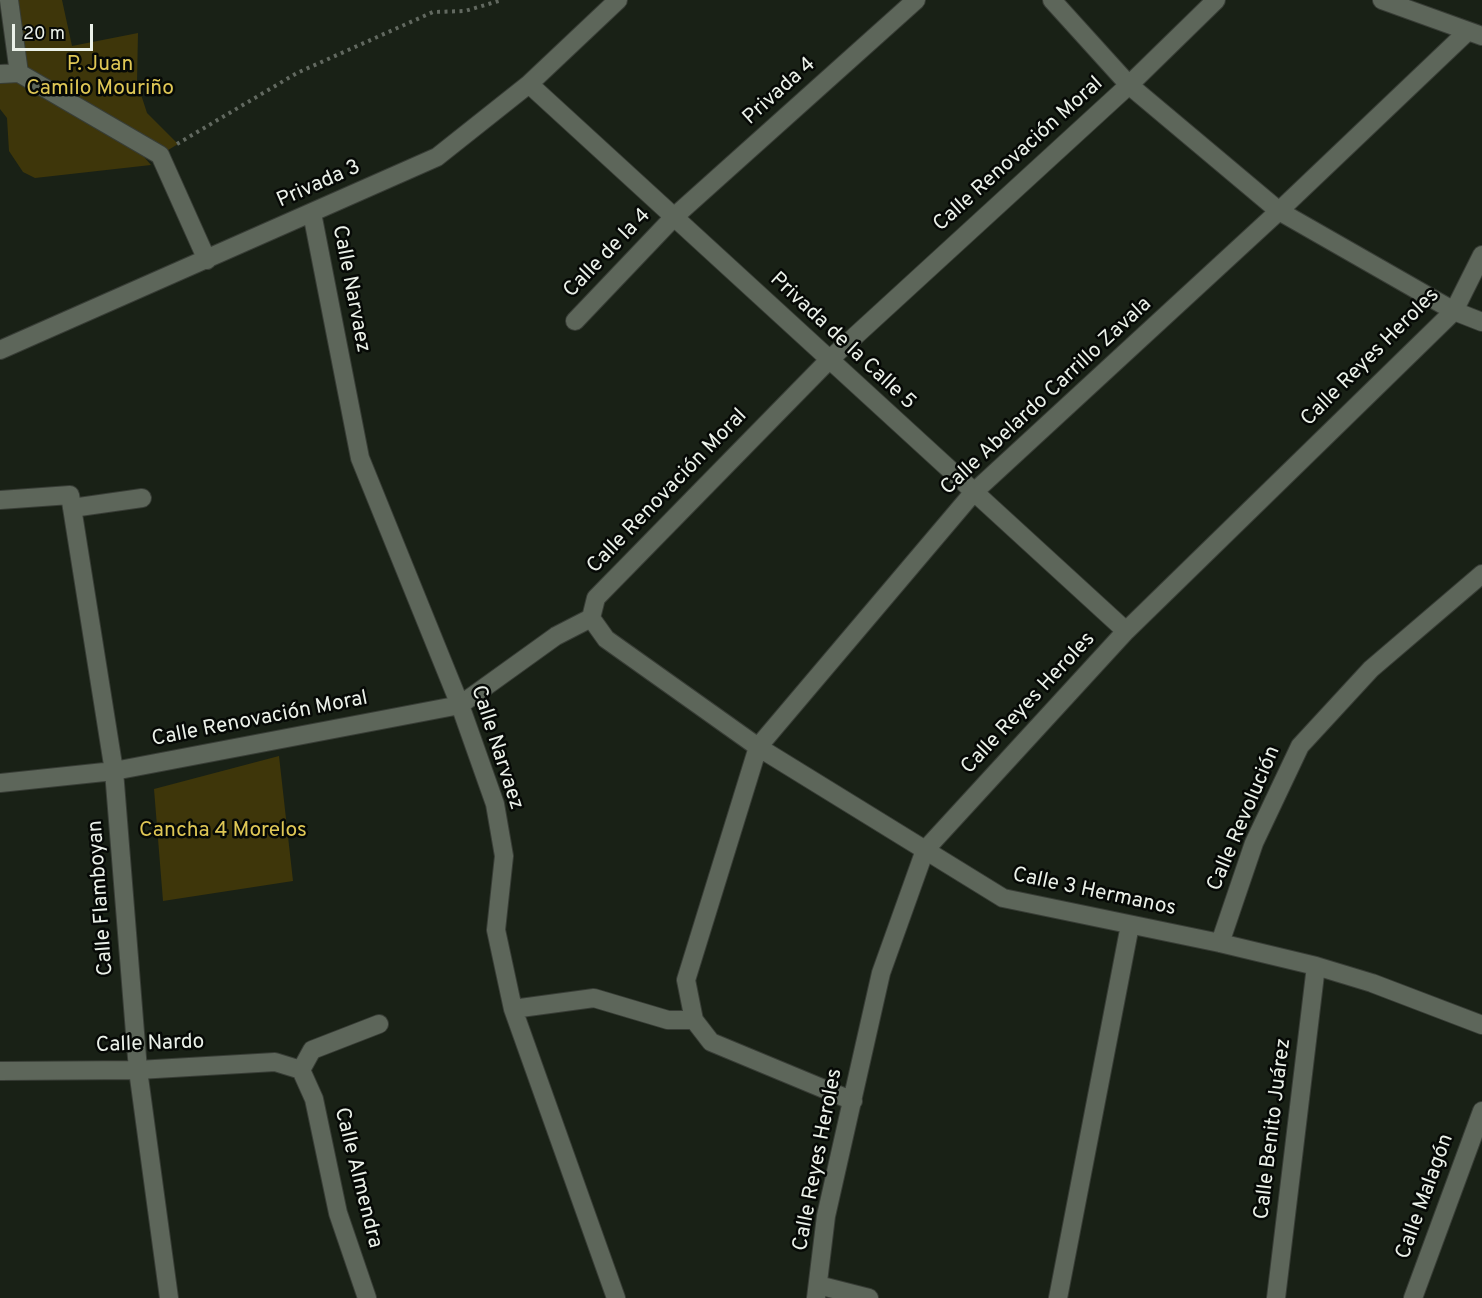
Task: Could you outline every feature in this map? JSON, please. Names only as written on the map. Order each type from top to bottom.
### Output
[{"type":"street","points":[[9,0],[19,73]]},
{"type":"street","name":"Privada 3","points":[[0,350],[437,158],[529,84],[618,0]]},
{"type":"street","name":"Privada 4","points":[[674,217],[916,0]]},
{"type":"street","points":[[1052,0],[1129,85],[1279,211],[1454,311],[1482,321]]},
{"type":"street","name":"Calle Renovación Moral","points":[[0,783],[114,771],[460,705],[556,636],[591,618],[596,598],[828,360],[1129,85],[1216,0]]},
{"type":"street","points":[[1382,0],[1475,34]]},
{"type":"street","name":"Calle Abelardo Carrillo Zavala","points":[[694,1020],[686,980],[758,747],[973,493],[1475,34]]},
{"type":"street","points":[[0,74],[19,73],[160,155],[207,260]]},
{"type":"street","name":"Privada de la Calle 5","points":[[529,84],[1126,631]]},
{"type":"street","name":"Calle Narvaez","points":[[312,213],[360,458],[460,705],[495,804],[504,856],[496,930],[513,1009],[616,1298]]},
{"type":"street","name":"Calle de la 4","points":[[575,321],[674,217]]},
{"type":"street","name":"Calle Reyes Heroles","points":[[817,1291],[826,1216],[881,973],[925,850],[1126,631],[1454,311],[1482,255]]},
{"type":"street","points":[[0,500],[71,502],[142,498]]},
{"type":"street","name":"Calle Flamboyan","points":[[71,502],[114,771],[138,1070],[169,1298]]},
{"type":"street","name":"Calle Revolución","points":[[1220,942],[1254,843],[1300,746],[1371,669],[1482,574]]},
{"type":"street","name":"Calle 3 Hermanos","points":[[591,618],[606,639],[758,747],[1003,898],[1220,942],[1316,966],[1372,983],[1482,1025]]},
{"type":"street","points":[[1058,1298],[1130,925]]},
{"type":"street","name":"Calle Benito Juárez","points":[[1276,1298],[1316,966]]},
{"type":"street","points":[[513,1009],[594,998],[668,1020],[694,1020],[711,1042],[853,1101]]},
{"type":"street","points":[[301,1070],[312,1050],[379,1024]]},
{"type":"street","name":"Calle Nardo","points":[[0,1071],[138,1070],[275,1062],[301,1070]]},
{"type":"street","name":"Calle Almendra","points":[[301,1070],[314,1099],[338,1213],[367,1298]]},
{"type":"street","name":"Calle Malagón","points":[[1413,1298],[1482,1111]]},
{"type":"street","points":[[817,1291],[869,1298]]},
{"type":"path","points":[[160,155],[308,68],[433,12],[465,11],[502,0]]},
{"type":"green space","name":"P. Juan Camilo Mouriño","points":[[15,0],[62,0],[72,46],[138,33],[137,82],[147,113],[178,144],[160,155],[133,144],[151,165],[35,178],[23,172],[9,151],[7,118],[0,109],[0,78],[19,73]]},
{"type":"green space","name":"Cancha 4 Morelos","points":[[279,756],[293,881],[163,901],[154,789]]}]
